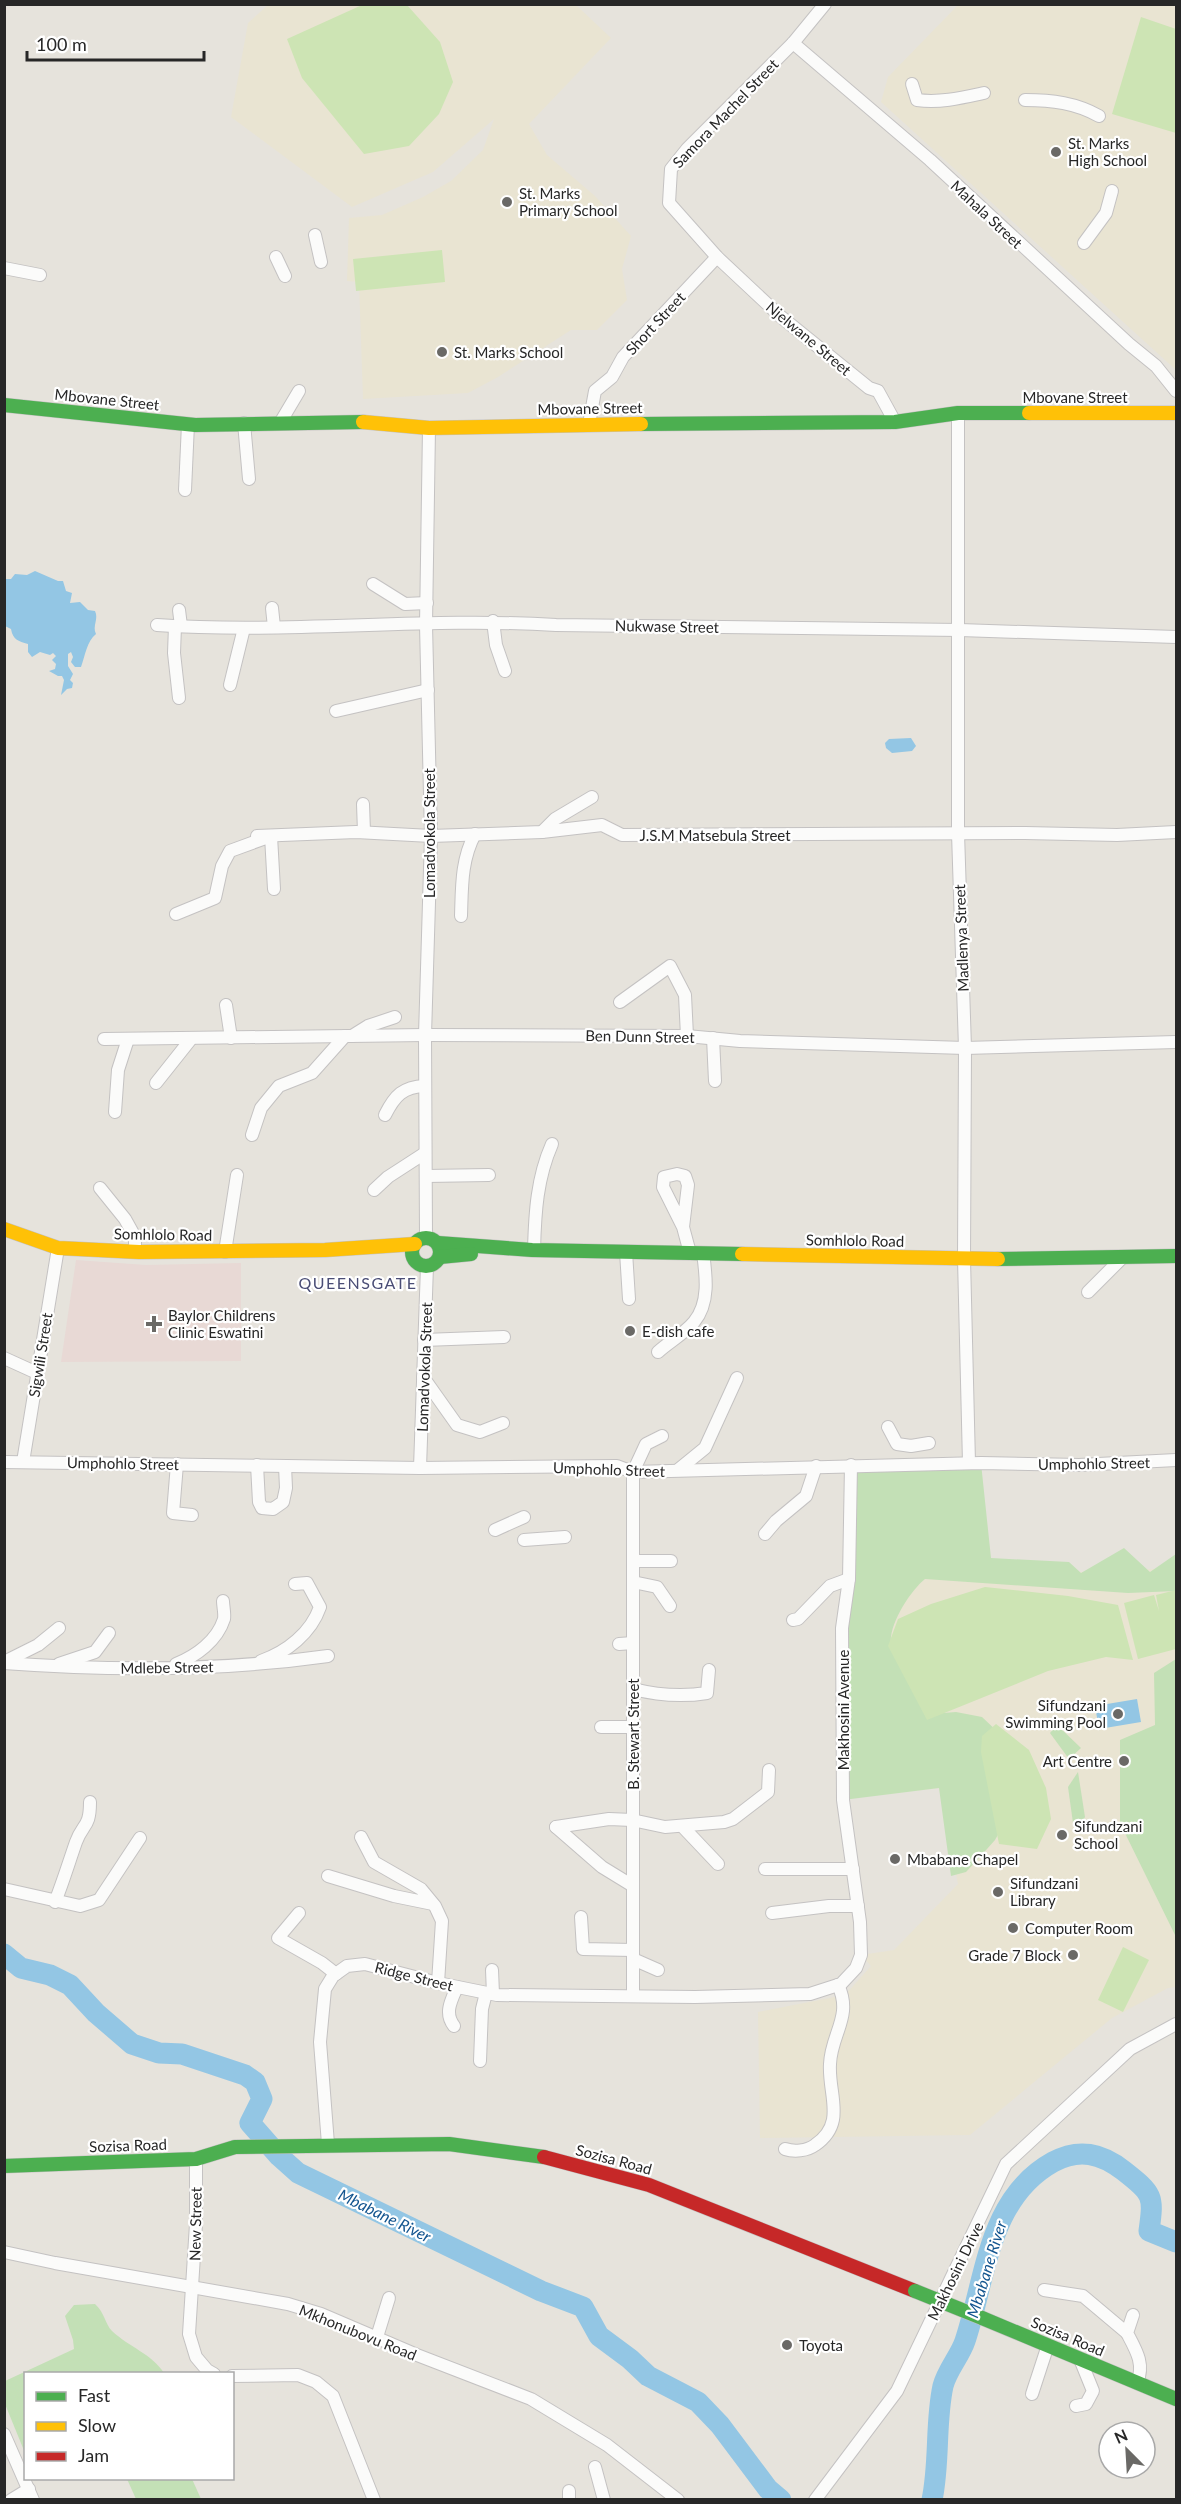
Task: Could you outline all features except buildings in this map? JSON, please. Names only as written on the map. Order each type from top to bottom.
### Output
[{"type":"main road","name":"Mbovane Street","points":[[4,405],[188,424],[325,424],[372,421],[429,428],[589,424],[895,422],[958,413],[1176,413]]},
{"type":"main road","name":"Somhlolo Road","points":[[4,1229],[58,1248],[135,1252],[426,1248],[964,1259],[1176,1256]]},
{"type":"main road","points":[[426,1248],[435,1263],[427,1266]]},
{"type":"main road","name":"Sozisa Road","points":[[4,2166],[196,2159],[235,2147],[307,2144],[449,2144],[543,2157],[649,2185],[982,2318],[1176,2399]]},
{"type":"street","name":"Samora Machel Street","points":[[717,257],[669,203],[671,169],[687,149],[793,43],[825,4]]},
{"type":"street","name":"Mahala Street","points":[[793,43],[923,154],[1095,314],[1156,366],[1176,391]]},
{"type":"street","points":[[912,84],[917,100],[929,102],[949,101],[984,93]]},
{"type":"street","points":[[1025,100],[1065,103],[1086,108],[1100,116]]},
{"type":"street","points":[[1084,243],[1106,213],[1112,191]]},
{"type":"street","points":[[315,235],[321,262]]},
{"type":"street","points":[[276,257],[285,276]]},
{"type":"street","name":"Njelwane Street","points":[[717,257],[780,316],[869,388],[878,391],[895,422]]},
{"type":"street","name":"Short Street","points":[[589,424],[595,391],[612,377],[623,357],[717,257]]},
{"type":"street","points":[[4,268],[40,275]]},
{"type":"street","points":[[280,423],[299,392]]},
{"type":"street","name":"Madlenya Street","points":[[958,413],[960,630],[958,833],[965,1048],[964,1259],[969,1463]]},
{"type":"street","points":[[244,423],[249,479]]},
{"type":"street","points":[[185,490],[188,424]]},
{"type":"street","name":"Lomadvokola Street","points":[[426,1248],[425,1035],[431,836],[426,625],[429,428]]},
{"type":"street","points":[[373,584],[405,603],[427,603]]},
{"type":"street","points":[[273,608],[274,627]]},
{"type":"street","points":[[179,610],[174,653],[179,698]]},
{"type":"street","points":[[493,621],[496,645],[505,671]]},
{"type":"street","name":"Nukwase Street","points":[[158,625],[244,628],[426,625],[493,621],[556,625],[960,630],[1176,637]]},
{"type":"street","points":[[230,684],[244,628]]},
{"type":"street","points":[[336,711],[428,690]]},
{"type":"street","points":[[542,832],[555,819],[592,797]]},
{"type":"street","points":[[363,804],[364,832]]},
{"type":"street","name":"J.S.M Matsebula Street","points":[[256,836],[364,832],[431,836],[542,832],[602,825],[622,835],[958,833],[1117,835],[1176,832]]},
{"type":"street","points":[[461,916],[462,870],[468,847],[475,834]]},
{"type":"street","points":[[176,914],[215,898],[222,866],[230,851],[271,836],[274,889]]},
{"type":"street","points":[[620,1002],[670,966],[686,995],[687,1036]]},
{"type":"street","points":[[226,1005],[231,1038]]},
{"type":"street","points":[[252,1136],[261,1108],[279,1086],[312,1073],[348,1036],[395,1017]]},
{"type":"street","name":"Ben Dunn Street","points":[[104,1039],[425,1035],[687,1036],[740,1041],[965,1048],[1176,1042]]},
{"type":"street","points":[[713,1038],[715,1081]]},
{"type":"street","points":[[114,1112],[118,1070],[128,1039]]},
{"type":"street","points":[[156,1083],[191,1039]]},
{"type":"street","points":[[385,1115],[401,1091],[425,1086]]},
{"type":"street","points":[[533,1250],[537,1195],[542,1167],[552,1144]]},
{"type":"street","points":[[374,1190],[388,1177],[425,1153]]},
{"type":"street","points":[[225,1251],[237,1174]]},
{"type":"street","points":[[426,1176],[489,1175]]},
{"type":"street","points":[[100,1188],[125,1219],[135,1237],[135,1252]]},
{"type":"street","points":[[658,1352],[695,1321],[704,1302],[706,1287],[696,1253],[683,1227]]},
{"type":"street","name":"Sigwili Street","points":[[23,1462],[58,1248]]},
{"type":"street","points":[[626,1252],[629,1299]]},
{"type":"street","points":[[1088,1292],[1123,1257]]},
{"type":"street","name":"Lomadvokola Street","points":[[420,1468],[427,1266]]},
{"type":"street","points":[[424,1340],[504,1337]]},
{"type":"street","points":[[4,1358],[37,1373]]},
{"type":"street","points":[[423,1377],[457,1425],[480,1432],[503,1423]]},
{"type":"street","points":[[678,1470],[705,1448],[737,1378]]},
{"type":"street","points":[[888,1427],[897,1444],[911,1446],[929,1443]]},
{"type":"street","points":[[633,1472],[646,1444],[662,1436]]},
{"type":"street","name":"Umphohlo Street","points":[[4,1462],[420,1468],[617,1466],[633,1472],[969,1463],[1078,1465],[1176,1460]]},
{"type":"street","points":[[177,1464],[173,1513],[192,1515]]},
{"type":"street","points":[[257,1465],[259,1502],[262,1508],[273,1509],[282,1502],[286,1488],[285,1466]]},
{"type":"street","name":"Makhosini Avenue","points":[[838,1985],[856,1968],[861,1955],[858,1906],[843,1800],[842,1628],[849,1579],[851,1465]]},
{"type":"street","points":[[765,1534],[776,1521],[806,1496],[816,1466]]},
{"type":"street","name":"B. Stewart Street","points":[[633,1472],[633,1996]]},
{"type":"street","points":[[495,1530],[524,1517]]},
{"type":"street","points":[[524,1540],[566,1537]]},
{"type":"street","points":[[633,1561],[671,1561]]},
{"type":"street","points":[[793,1620],[798,1620],[830,1586],[849,1579]]},
{"type":"street","points":[[633,1582],[657,1587],[670,1606]]},
{"type":"street","points":[[251,1665],[272,1658],[288,1647],[316,1621],[320,1607],[315,1594],[307,1583],[295,1584]]},
{"type":"street","points":[[170,1666],[189,1659],[204,1648],[216,1634],[225,1618],[223,1601]]},
{"type":"street","points":[[4,1662],[38,1645],[59,1628]]},
{"type":"street","points":[[50,1666],[95,1653],[109,1633]]},
{"type":"street","points":[[620,1644],[633,1643]]},
{"type":"street","name":"Mdlebe Street","points":[[4,1662],[76,1668],[251,1665],[328,1656]]},
{"type":"street","points":[[633,1689],[652,1694],[689,1696],[707,1693],[709,1670]]},
{"type":"street","points":[[601,1727],[633,1727]]},
{"type":"street","points":[[633,1886],[602,1867],[555,1827],[609,1819],[632,1820],[665,1827],[724,1822],[733,1819],[768,1792],[769,1770]]},
{"type":"street","points":[[55,1902],[77,1839],[90,1820],[90,1802]]},
{"type":"street","points":[[682,1826],[718,1864]]},
{"type":"street","points":[[361,1837],[374,1862],[421,1889],[433,1904],[442,1921],[438,1983]]},
{"type":"street","points":[[4,1889],[80,1906],[99,1899],[140,1838]]},
{"type":"street","points":[[765,1869],[853,1869]]},
{"type":"street","points":[[328,1876],[394,1896],[433,1904]]},
{"type":"street","points":[[772,1913],[829,1906],[858,1906]]},
{"type":"street","points":[[299,1913],[278,1938],[322,1963],[336,1974],[325,1989],[320,2042],[328,2144]]},
{"type":"street","points":[[581,1917],[583,1949],[633,1954],[658,1971]]},
{"type":"street","name":"Ridge Street","points":[[336,1974],[347,1966],[365,1964],[438,1983],[490,1993],[695,1997],[810,1994],[838,1985]]},
{"type":"street","points":[[480,2061],[482,2009],[490,1993],[492,1970]]},
{"type":"street","points":[[785,2149],[793,2152],[813,2147],[828,2134],[835,2115],[830,2064],[845,2000],[838,1985]]},
{"type":"street","points":[[454,2026],[449,2019],[449,2006],[457,1987]]},
{"type":"street","name":"Makhosini Drive","points":[[815,2499],[897,2391],[1006,2164],[1130,2049],[1176,2024]]},
{"type":"street","name":"New Street","points":[[196,2159],[193,2288],[189,2334],[196,2357],[212,2372]]},
{"type":"street","name":"Mkhonubovu Road","points":[[4,2252],[288,2304],[321,2314],[417,2355],[531,2399],[607,2445],[678,2499]]},
{"type":"street","points":[[1044,2289],[1083,2296],[1127,2333],[1140,2360],[1141,2374],[1137,2383]]},
{"type":"street","points":[[377,2337],[389,2298]]},
{"type":"street","points":[[1127,2333],[1133,2315]]},
{"type":"street","points":[[1032,2394],[1048,2345]]},
{"type":"street","points":[[1076,2406],[1086,2404],[1093,2391],[1080,2359]]},
{"type":"street","points":[[234,2376],[298,2375],[316,2382],[333,2396],[374,2499]]},
{"type":"street","points":[[5,2438],[24,2479]]},
{"type":"street","points":[[595,2467],[604,2499]]},
{"type":"street","points":[[11,2499],[31,2494],[24,2480]]},
{"type":"shaded area","name":"St. Marks Primary School","points":[[268,5],[576,5],[611,38],[529,124],[547,155],[595,196],[631,236],[622,269],[627,300],[597,330],[571,330],[498,377],[468,393],[363,399],[359,282],[347,281],[349,218],[382,215],[423,197],[451,181],[483,150],[494,119],[433,172],[352,207],[231,117],[248,23]]},
{"type":"shaded area","name":"St. Marks High School","points":[[958,5],[1176,5],[1176,370],[881,102],[888,77]]},
{"type":"shaded area","name":"Baylor Childrens Clinic Eswatini","points":[[76,1260],[146,1265],[241,1263],[241,1361],[61,1362]]},
{"type":"shaded area","name":"Sifundzani School","points":[[1176,1568],[1176,1987],[1168,1988],[1112,2018],[970,2135],[760,2138],[758,2012],[845,1995],[871,1966],[861,1955],[894,1950],[958,1884],[939,1788],[870,1796],[859,1581]]},
{"type":"green space","points":[[362,5],[407,5],[440,42],[453,82],[439,114],[409,146],[364,154],[302,78],[287,39]]},
{"type":"green space","points":[[1141,17],[1176,29],[1176,133],[1112,114]]},
{"type":"green space","points":[[442,250],[445,282],[356,291],[353,259]]},
{"type":"green space","points":[[981,1463],[991,1558],[1069,1562],[1081,1573],[1124,1548],[1150,1572],[1176,1554],[1176,1591],[1128,1593],[925,1579],[913,1592],[895,1621],[891,1641],[895,1656],[909,1681],[930,1714],[956,1712],[982,1717],[1000,1734],[1010,1813],[995,1840],[966,1872],[951,1876],[939,1788],[843,1800],[851,1465]]},
{"type":"green space","points":[[985,1587],[1068,1596],[1118,1605],[1133,1660],[1106,1657],[1048,1671],[927,1720],[888,1646],[898,1619],[931,1604]]},
{"type":"green space","points":[[1176,1590],[1176,1649],[1138,1659],[1124,1603],[1154,1595],[1159,1611],[1156,1595]]},
{"type":"green space","points":[[1176,1659],[1176,1937],[1120,1823],[1120,1740],[1155,1725],[1154,1673]]},
{"type":"green space","points":[[996,1724],[1029,1750],[1046,1788],[1051,1819],[1037,1849],[999,1844],[981,1752],[982,1736]]},
{"type":"green space","points":[[1057,1725],[1081,1748],[1069,1759],[1050,1733]]},
{"type":"green space","points":[[1078,1772],[1085,1817],[1080,1826],[1073,1823],[1068,1787]]},
{"type":"green space","points":[[1123,1947],[1149,1960],[1123,2012],[1098,2000]]},
{"type":"green space","points":[[95,2304],[112,2331],[147,2356],[163,2372],[24,2372],[74,2349],[65,2316],[74,2305]]},
{"type":"green space","points":[[24,2372],[24,2451],[5,2404],[5,2381]]},
{"type":"green space","points":[[127,2480],[192,2480],[201,2499],[136,2499]]},
{"type":"water","points":[[35,571],[63,581],[66,591],[72,593],[70,603],[80,602],[96,614],[96,634],[88,645],[81,667],[75,667],[71,662],[73,657],[71,652],[68,654],[68,666],[73,674],[70,680],[73,683],[72,688],[67,689],[61,695],[64,680],[62,676],[49,671],[55,669],[56,664],[52,660],[56,656],[53,653],[50,655],[40,652],[32,657],[28,652],[28,644],[16,640],[11,629],[5,626],[5,579],[11,579],[15,574],[27,575]]},
{"type":"water","points":[[911,738],[916,746],[912,751],[892,753],[886,748],[885,743],[889,739]]},
{"type":"water","name":"Sifundzani Swimming Pool","points":[[1137,1699],[1141,1722],[1099,1729],[1095,1706]]},
{"type":"waterway","name":"Mbabane River","points":[[4,1954],[21,1968],[50,1975],[70,1985],[96,2013],[132,2044],[159,2053],[182,2054],[245,2075],[255,2082],[262,2099],[250,2123],[279,2156],[298,2173],[541,2291],[583,2307],[599,2336],[648,2376],[698,2402],[720,2425],[768,2489],[781,2500]]},
{"type":"waterway","name":"Mbabane River","points":[[932,2500],[943,2386],[965,2341],[985,2266],[1002,2218],[1015,2196],[1031,2177],[1053,2162],[1072,2155],[1090,2154],[1107,2160],[1141,2185],[1149,2196],[1151,2202],[1149,2231],[1176,2242]]},
{"type":"traffic: fast","points":[[4,405],[195,425],[363,422]]},
{"type":"traffic: fast","points":[[641,424],[895,422],[958,413],[1029,413]]},
{"type":"traffic: fast","points":[[426,1238],[436,1242],[440,1252],[436,1262],[426,1266],[416,1262],[412,1252],[416,1242],[426,1238]]},
{"type":"traffic: fast","points":[[438,1243],[532,1250],[742,1254]]},
{"type":"traffic: fast","points":[[440,1257],[471,1254]]},
{"type":"traffic: fast","points":[[998,1259],[1176,1256]]},
{"type":"traffic: fast","points":[[4,2166],[196,2159],[235,2147],[449,2144],[544,2157]]},
{"type":"traffic: fast","points":[[915,2291],[982,2318]]},
{"type":"traffic: fast","points":[[982,2318],[1176,2399]]},
{"type":"traffic: slow","points":[[1029,413],[1176,413]]},
{"type":"traffic: slow","points":[[363,422],[429,428],[641,424]]},
{"type":"traffic: slow","points":[[4,1229],[58,1248],[139,1252],[325,1250],[415,1244]]},
{"type":"traffic: slow","points":[[742,1254],[998,1259]]},
{"type":"traffic: jam","points":[[544,2157],[649,2185],[915,2291]]},
{"type":"place","name":"St. Marks High School","points":[[1056,152]]},
{"type":"place","name":"St. Marks Primary School","points":[[507,202]]},
{"type":"place","name":"St. Marks School","points":[[442,352]]},
{"type":"place","name":"Baylor Childrens Clinic Eswatini","points":[[154,1324]]},
{"type":"place","name":"E-dish cafe","points":[[630,1331]]},
{"type":"place","name":"Sifundzani Swimming Pool","points":[[1118,1714]]},
{"type":"place","name":"Art Centre","points":[[1124,1761]]},
{"type":"place","name":"Sifundzani School","points":[[1062,1835]]},
{"type":"place","name":"Mbabane Chapel","points":[[895,1859]]},
{"type":"place","name":"Sifundzani Library","points":[[998,1892]]},
{"type":"place","name":"Computer Room","points":[[1013,1928]]},
{"type":"place","name":"Grade 7 Block","points":[[1073,1955]]},
{"type":"place","name":"Toyota","points":[[787,2345]]},
{"type":"district","name":"QUEENSGATE","points":[[358,1282]]}]
